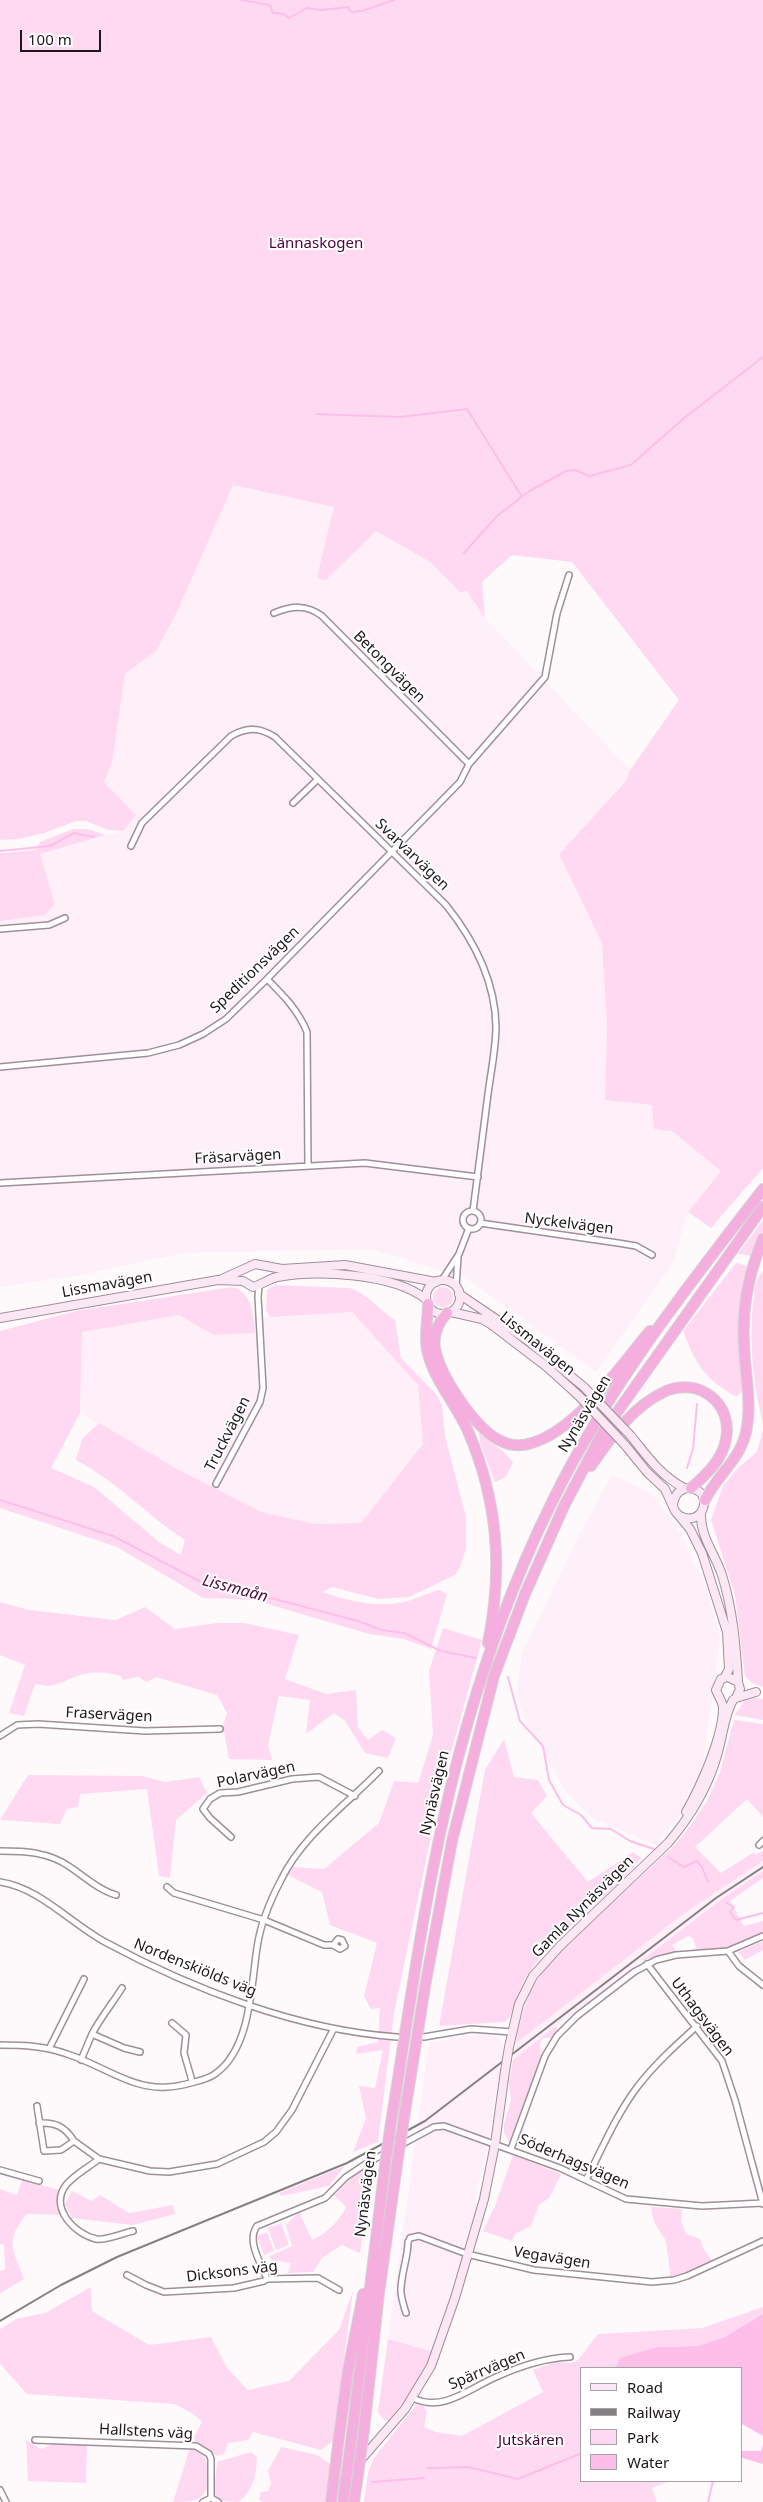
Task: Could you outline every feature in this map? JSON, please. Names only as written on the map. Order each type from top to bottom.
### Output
[{"type":"highway","name":"Nynäsvägen","points":[[343,2502],[390,2130],[440,1837],[457,1759],[481,1678],[513,1589],[552,1501],[595,1422],[686,1288],[763,1189]]},
{"type":"highway","name":"Nynäsvägen","points":[[355,2502],[379,2293],[426,1981],[452,1841],[494,1676],[525,1594],[564,1506],[603,1432],[763,1206]]},
{"type":"highway","points":[[704,1500],[711,1487],[731,1464],[745,1435],[748,1407],[744,1342],[745,1309],[754,1265],[763,1239]]},
{"type":"highway","points":[[449,1313],[437,1327],[435,1347],[448,1379],[464,1404],[488,1433],[504,1443],[531,1444],[550,1435],[582,1410],[686,1288]]},
{"type":"highway","points":[[427,1301],[426,1348],[437,1376],[468,1430],[481,1464],[491,1503],[496,1534],[498,1563],[494,1615],[481,1678]]},
{"type":"highway","points":[[564,1506],[606,1444],[628,1420],[654,1398],[668,1390],[681,1388],[694,1388],[713,1396],[721,1406],[726,1418],[726,1440],[720,1454],[711,1468],[688,1488]]},
{"type":"highway","points":[[330,2502],[359,2310],[373,2257]]},
{"type":"street","points":[[469,764],[545,677],[557,613],[569,575]]},
{"type":"street","name":"Betongvägen","points":[[274,613],[285,608],[306,607],[322,616],[469,764]]},
{"type":"street","name":"Svarvarvägen","points":[[131,846],[142,823],[231,736],[243,730],[263,729],[275,737],[390,853],[446,905],[462,924],[482,960],[493,1000],[496,1026],[473,1211]]},
{"type":"street","name":"Speditionsvägen","points":[[0,1067],[148,1053],[179,1045],[203,1034],[226,1018],[267,979],[458,784],[469,764]]},
{"type":"street","points":[[293,803],[317,780]]},
{"type":"street","points":[[0,929],[49,925],[65,918]]},
{"type":"street","points":[[267,979],[292,1004],[301,1016],[307,1032],[308,1166]]},
{"type":"street","name":"Fräsarvägen","points":[[0,1183],[376,1164],[478,1177]]},
{"type":"street","points":[[473,1211],[479,1215],[480,1223],[476,1227],[469,1228],[465,1225],[464,1219],[468,1212],[473,1211]]},
{"type":"street","name":"Nyckelvägen","points":[[480,1223],[618,1242],[636,1246],[652,1255]]},
{"type":"street","points":[[459,1254],[456,1286],[460,1294],[456,1307],[449,1313],[436,1312],[427,1301],[428,1290],[439,1281],[459,1254],[469,1228]]},
{"type":"street","name":"Lissmavägen","points":[[0,1318],[218,1280],[244,1269],[250,1264],[282,1269],[345,1265],[439,1281]]},
{"type":"street","points":[[261,1266],[265,1275],[261,1283]]},
{"type":"street","points":[[244,1269],[246,1283]]},
{"type":"street","name":"Lissmavägen","points":[[218,1280],[261,1283],[279,1277],[312,1274],[352,1276],[412,1289],[427,1301]]},
{"type":"street","points":[[439,1281],[456,1286]]},
{"type":"street","name":"Truckvägen","points":[[246,1283],[258,1306]]},
{"type":"street","name":"Truckvägen","points":[[216,1484],[260,1402],[263,1388],[258,1306],[261,1283]]},
{"type":"street","name":"Lissmavägen","points":[[460,1294],[527,1340],[584,1387],[631,1436],[659,1470],[670,1480],[688,1488]]},
{"type":"street","name":"Lissmavägen","points":[[449,1313],[482,1319],[547,1367],[579,1396],[625,1445],[647,1472],[665,1489],[673,1504]]},
{"type":"street","points":[[734,1699],[740,1692],[731,1611],[721,1574],[702,1531],[701,1514],[704,1500],[697,1490],[688,1488],[678,1492],[673,1504],[678,1516],[690,1529],[702,1553],[727,1632],[729,1669],[725,1677],[716,1686],[719,1697],[728,1701],[759,1693]]},
{"type":"street","points":[[678,1516],[686,1519],[694,1518],[701,1514]]},
{"type":"street","points":[[725,1677],[732,1678],[739,1684],[759,1693]]},
{"type":"street","name":"Gamla Nynäsvägen","points":[[652,1858],[679,1823],[699,1788],[720,1727],[723,1707],[719,1697]]},
{"type":"street","name":"Gamla Nynäsvägen","points":[[512,2032],[520,2004],[533,1976],[560,1946],[652,1858],[682,1826],[705,1789],[715,1764],[734,1699]]},
{"type":"street","name":"Fraservägen","points":[[1,1734],[17,1726],[38,1724],[145,1731],[220,1730]]},
{"type":"street","points":[[0,2045],[27,2045],[68,2054],[140,2084],[167,2087],[214,2075],[229,2060],[241,2035],[250,2005],[257,1947],[264,1920],[281,1879],[300,1848],[355,1796],[379,1770]]},
{"type":"street","name":"Polarvägen","points":[[231,1837],[203,1809],[210,1799],[220,1793],[238,1792],[292,1778],[319,1777],[355,1796]]},
{"type":"street","points":[[0,1851],[41,1853],[68,1865],[106,1892],[116,1895]]},
{"type":"street","name":"Nordenskiölds väg","points":[[0,1882],[12,1884],[33,1894],[99,1939],[134,1958],[250,2005],[333,2030],[396,2037]]},
{"type":"street","points":[[167,1887],[174,1893],[264,1920],[324,1945],[333,1945]]},
{"type":"street","points":[[511,2149],[541,2066],[552,2042],[577,2016],[647,1964],[676,1955],[728,1951],[763,1936]]},
{"type":"street","points":[[728,1951],[739,1966],[763,1985]]},
{"type":"street","name":"Uthagsvägen","points":[[647,1964],[722,2061],[735,2100],[763,2203]]},
{"type":"street","points":[[49,2050],[84,1979]]},
{"type":"street","points":[[81,2060],[102,2015],[108,2011],[122,1988]]},
{"type":"street","points":[[172,2023],[186,2035],[184,2053],[192,2081]]},
{"type":"street","points":[[586,2180],[620,2113],[638,2087],[666,2054],[696,2026]]},
{"type":"street","points":[[330,2502],[352,2470],[413,2398],[431,2366],[445,2328],[484,2199],[495,2144],[512,2032],[471,2028],[424,2037]]},
{"type":"street","points":[[39,2123],[53,2122],[67,2130],[74,2142],[99,2159],[150,2171],[169,2172],[217,2164],[264,2142],[276,2132],[292,2110],[333,2030]]},
{"type":"street","points":[[92,2034],[124,2048],[140,2052]]},
{"type":"street","points":[[37,2106],[44,2151],[61,2150],[74,2142]]},
{"type":"street","name":"Söderhagsvägen","points":[[267,2278],[253,2240],[254,2230],[257,2226],[325,2198],[346,2177],[367,2163],[434,2127],[444,2126],[511,2149],[586,2180],[615,2195],[640,2201],[702,2206],[763,2203]]},
{"type":"street","points":[[99,2159],[66,2184],[62,2194],[61,2208],[78,2232],[98,2240],[133,2231]]},
{"type":"street","points":[[0,2170],[39,2180]]},
{"type":"street","name":"Vegavägen","points":[[406,2313],[401,2294],[408,2254],[408,2242],[410,2238],[419,2236],[467,2254],[534,2270],[625,2280],[666,2281],[706,2268],[763,2241]]},
{"type":"street","name":"Dicksons väg","points":[[128,2276],[164,2292],[234,2288],[264,2281],[267,2278],[318,2278],[339,2290]]},
{"type":"street","name":"Spärrvägen","points":[[413,2398],[434,2402],[455,2398],[496,2377],[548,2360],[570,2357]]},
{"type":"street","name":"Hallstens väg","points":[[35,2440],[196,2446],[209,2454],[211,2459],[210,2498]]},
{"type":"street","points":[[0,2490],[6,2502]]},
{"type":"street","points":[[203,2502],[210,2498],[218,2502]]},
{"type":"shaded area","points":[[233,485],[335,507],[325,581],[376,531],[456,576],[485,618],[630,770],[626,781],[559,854],[602,943],[607,1025],[605,1100],[653,1105],[654,1129],[672,1131],[721,1171],[688,1212],[673,1263],[596,1372],[466,1278],[371,1249],[183,1253],[81,1275],[0,1287],[0,921],[45,915],[55,904],[39,854],[123,831],[136,815],[104,782],[112,763],[125,674],[156,651],[177,612]]},
{"type":"shaded area","points":[[352,1312],[418,1385],[423,1444],[361,1523],[315,1524],[261,1512],[177,1469],[80,1413],[82,1332],[180,1315],[214,1335],[254,1333],[253,1318]]},
{"type":"shaded area","points":[[612,1475],[651,1493],[676,1525],[706,1586],[720,1639],[702,1771],[680,1815],[655,1845],[592,1818],[565,1790],[524,1718],[517,1693],[522,1653],[579,1535]]},
{"type":"shaded area","points":[[763,1861],[763,1871],[719,1901],[513,2060],[516,2043],[682,1915]]},
{"type":"shaded area","points":[[484,2034],[498,2037],[503,2045],[486,2155],[476,2192],[476,2207],[434,2352],[388,2339],[429,2043]]},
{"type":"green space","name":"Lännaskogen","points":[[0,0],[763,0],[763,1168],[711,1228],[688,1212],[721,1171],[672,1131],[654,1129],[652,1105],[605,1100],[607,1025],[602,943],[559,854],[626,781],[630,770],[679,700],[572,562],[512,555],[482,582],[485,618],[466,590],[461,593],[430,562],[376,531],[325,581],[317,577],[334,507],[233,485],[177,612],[156,651],[125,674],[112,763],[104,782],[136,815],[123,831],[108,830],[86,821],[76,821],[44,833],[19,839],[0,840]]},
{"type":"green space","points":[[73,829],[88,829],[106,835],[40,854],[55,904],[45,915],[0,921],[0,853],[36,850],[40,842]]},
{"type":"green space","points":[[763,1220],[763,1232],[754,1256],[738,1254]]},
{"type":"green space","points":[[736,1263],[747,1266],[741,1314],[744,1390],[736,1397],[702,1370],[692,1353],[683,1331]]},
{"type":"green space","points":[[763,1271],[763,1424],[754,1379],[751,1334],[755,1286]]},
{"type":"green space","points":[[275,1285],[349,1288],[362,1294],[395,1320],[401,1358],[436,1394],[442,1405],[445,1436],[466,1517],[466,1549],[455,1575],[409,1597],[378,1599],[332,1587],[323,1592],[352,1601],[373,1604],[393,1604],[408,1601],[439,1590],[447,1594],[431,1649],[403,1639],[369,1634],[254,1600],[203,1598],[117,1547],[0,1508],[0,1331],[76,1311],[232,1287],[244,1294],[251,1305],[255,1333],[214,1335],[179,1315],[82,1332],[80,1413],[51,1468],[94,1487],[159,1542],[181,1555],[185,1540],[106,1479],[76,1460],[82,1439],[99,1423],[177,1469],[261,1512],[315,1524],[361,1523],[423,1444],[418,1385],[352,1312],[270,1317],[266,1310],[267,1290]]},
{"type":"green space","points":[[443,1287],[450,1290],[453,1297],[450,1304],[443,1307],[436,1304],[433,1297],[436,1290]]},
{"type":"green space","points":[[763,1430],[763,1687],[752,1683],[745,1676],[735,1595],[711,1520],[723,1486],[738,1468],[757,1452]]},
{"type":"green space","points":[[479,1433],[503,1451],[513,1462],[506,1477],[495,1482],[480,1443]]},
{"type":"green space","points":[[0,1602],[29,1610],[116,1620],[145,1607],[175,1629],[217,1623],[244,1623],[299,1635],[285,1679],[326,1694],[356,1690],[358,1727],[368,1740],[382,1730],[396,1738],[388,1758],[365,1753],[345,1721],[334,1713],[306,1734],[310,1700],[279,1696],[268,1745],[272,1760],[229,1759],[223,1726],[227,1713],[217,1695],[156,1677],[147,1682],[138,1677],[123,1680],[121,1676],[104,1673],[83,1674],[48,1686],[35,1684],[24,1716],[9,1713],[25,1665],[0,1655]]},
{"type":"green space","points":[[443,1628],[482,1640],[441,1789],[394,2013],[378,2142],[353,2152],[366,2118],[359,2086],[375,2088],[383,2050],[356,2054],[357,2047],[378,2042],[380,2008],[371,2009],[364,1996],[377,1943],[330,1925],[322,1892],[288,1875],[293,1867],[324,1869],[379,1823],[394,1781],[418,1783],[433,1735],[429,1671]]},
{"type":"green space","points":[[756,1698],[763,1699],[763,1720],[735,1715],[744,1701]]},
{"type":"green space","points":[[734,1720],[763,1724],[763,1817],[747,1799],[695,1847],[721,1873],[754,1852],[755,1855],[763,1851],[763,1861],[682,1915],[516,2043],[522,2015],[530,1993],[550,1962],[676,1844],[695,1819],[707,1801],[720,1772]]},
{"type":"green space","points":[[504,1739],[514,1777],[538,1780],[547,1796],[531,1813],[588,1882],[633,1852],[641,1858],[614,1888],[553,1943],[540,1958],[525,1979],[510,2017],[505,2022],[439,2026],[485,1770]]},
{"type":"green space","points":[[28,1775],[142,1776],[165,1782],[199,1777],[207,1793],[176,1820],[170,1878],[159,1876],[147,1789],[80,1794],[78,1807],[67,1809],[60,1824],[0,1820]]},
{"type":"green space","points":[[763,1871],[763,1878],[730,1901],[744,1926],[763,1921],[763,1934],[731,1947],[697,1950],[693,1938],[688,1936],[672,1945],[677,1952],[641,1961],[719,1901]]},
{"type":"green space","points":[[763,1941],[763,1950],[745,1960],[738,1952]]},
{"type":"green space","points":[[556,2026],[558,2032],[552,2038],[543,2038],[540,2042],[541,2056],[537,2069],[509,2142],[504,2133],[504,2124],[511,2100],[509,2083],[513,2060]]},
{"type":"green space","points":[[513,2155],[561,2174],[550,2197],[539,2205],[531,2226],[515,2234],[512,2241],[483,2231],[495,2206]]},
{"type":"green space","points":[[374,2165],[360,2253],[342,2245],[322,2258],[313,2272],[288,2273],[291,2263],[271,2260],[270,2256],[292,2246],[286,2225],[299,2212],[312,2240],[332,2226],[340,2218],[346,2207],[334,2195],[358,2172]]},
{"type":"green space","points":[[345,2166],[329,2186],[281,2196],[279,2193]]},
{"type":"green space","points":[[22,2180],[60,2190],[58,2208],[61,2215],[27,2214],[20,2223],[15,2231],[13,2245],[24,2279],[0,2294],[0,2271],[5,2269],[4,2245],[0,2244],[0,2189],[17,2195]]},
{"type":"green space","points":[[72,2191],[92,2201],[100,2195],[129,2213],[173,2205],[175,2214],[133,2225],[72,2218],[65,2204]]},
{"type":"green space","points":[[651,2207],[682,2209],[681,2221],[686,2234],[700,2239],[703,2248],[713,2262],[671,2280],[666,2241],[654,2222]]},
{"type":"green space","points":[[281,2223],[289,2245],[276,2250],[268,2228]]},
{"type":"green space","points":[[267,2232],[274,2251],[264,2255],[257,2236]]},
{"type":"green space","points":[[91,2287],[92,2311],[149,2345],[211,2337],[227,2368],[248,2390],[289,2381],[339,2330],[353,2291],[333,2441],[321,2450],[253,2432],[248,2440],[228,2443],[224,2454],[216,2456],[206,2447],[196,2444],[194,2437],[202,2422],[193,2414],[175,2404],[27,2394],[0,2364],[0,2329],[16,2319],[45,2313]]},
{"type":"green space","name":"Jutskären","points":[[763,2307],[763,2315],[725,2337],[698,2346],[657,2347],[619,2364],[617,2367],[580,2367],[580,2482],[667,2482],[652,2488],[657,2502],[364,2502],[368,2472],[374,2458],[416,2405],[424,2406],[427,2412],[424,2427],[436,2432],[462,2436],[543,2392],[533,2370],[555,2362],[571,2363],[578,2360],[598,2334],[702,2328]]},
{"type":"green space","points":[[388,2339],[434,2352],[410,2395],[388,2421],[383,2419],[378,2412]]},
{"type":"green space","points":[[26,2440],[41,2449],[56,2443],[87,2444],[86,2483],[28,2481]]},
{"type":"green space","points":[[281,2447],[317,2455],[332,2465],[328,2497],[325,2502],[263,2502],[259,2500],[261,2492],[268,2491],[271,2483],[268,2471]]},
{"type":"green space","points":[[190,2448],[203,2456],[207,2463],[209,2470],[208,2485],[198,2499],[173,2502]]},
{"type":"green space","points":[[251,2452],[257,2457],[257,2464],[255,2476],[248,2492],[239,2502],[220,2501],[214,2493],[217,2462]]},
{"type":"water","points":[[763,2314],[763,2436],[743,2425],[743,2367],[616,2367],[620,2358],[657,2347],[698,2346],[725,2337]]},
{"type":"water","points":[[763,2445],[763,2464],[743,2458],[743,2451],[761,2451]]},
{"type":"waterway","points":[[241,0],[270,5],[273,13],[284,14],[289,18],[307,8],[322,10],[348,7],[351,12],[360,11]]},
{"type":"waterway","points":[[362,11],[394,0]]},
{"type":"waterway","points":[[464,553],[497,516],[528,492],[566,471],[575,470],[589,476],[631,465],[683,419],[763,357]]},
{"type":"waterway","points":[[317,414],[400,417],[467,409],[522,497]]},
{"type":"waterway","points":[[0,851],[50,846],[74,833],[94,837]]},
{"type":"waterway","points":[[687,1468],[693,1449],[697,1404]]},
{"type":"waterway","name":"Lissmaån","points":[[0,1500],[113,1536],[205,1584],[244,1591],[358,1621],[381,1630],[404,1633],[441,1651],[476,1658]]},
{"type":"waterway","name":"Lissmaån","points":[[508,1677],[520,1721],[543,1746],[549,1780],[563,1805],[581,1815],[592,1828],[611,1829],[630,1841],[654,1849]]},
{"type":"waterway","name":"Lissmaån","points":[[668,1857],[684,1867],[697,1861],[702,1867],[708,1882]]},
{"type":"waterway","name":"Lissmaån","points":[[727,1903],[734,1907],[730,1912],[736,1920],[763,1913]]},
{"type":"waterway","points":[[428,2468],[468,2467],[518,2479],[580,2454]]},
{"type":"waterway","points":[[372,2482],[424,2478]]},
{"type":"waterway","points":[[708,2502],[713,2482]]},
{"type":"railway","points":[[0,2321],[61,2285],[117,2257],[347,2163],[425,2121],[716,1898],[763,1867]]}]
